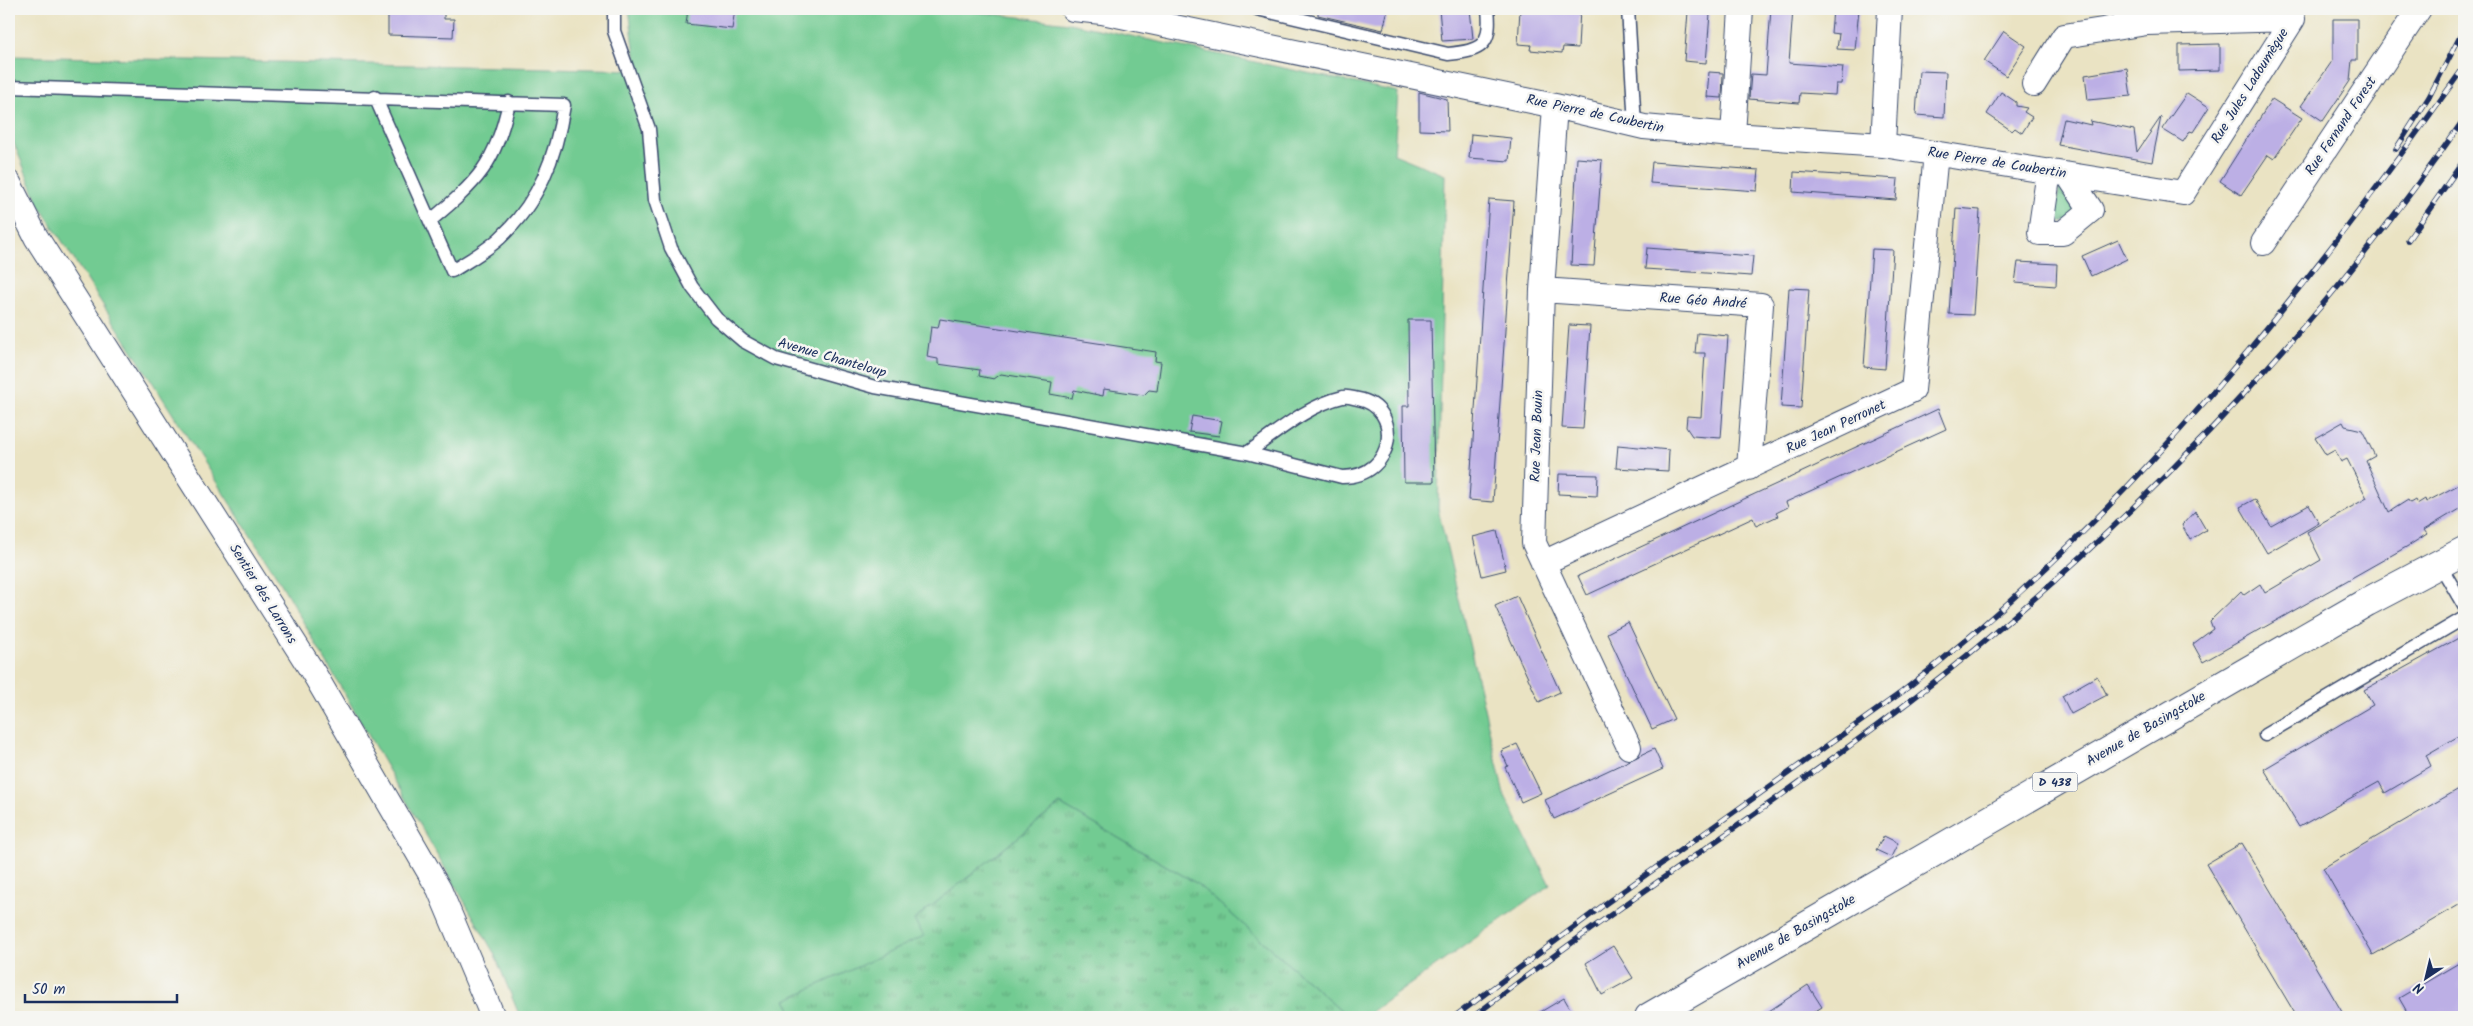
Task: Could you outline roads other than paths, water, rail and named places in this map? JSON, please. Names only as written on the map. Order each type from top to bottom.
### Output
[{"type":"main road","name":"Avenue de Basingstoke","points":[[1649,1017],[2351,612],[2440,566],[2464,551]]},
{"type":"street","name":"Rue Pierre de Coubertin","points":[[1072,9],[1102,12],[1555,106],[1636,125],[1733,135],[1883,145],[2183,193]]},
{"type":"street","points":[[1733,135],[1741,9]]},
{"type":"street","points":[[1883,145],[1890,9]]},
{"type":"street","name":"Rue Fernand Forest","points":[[2263,243],[2419,9]]},
{"type":"street","name":"Rue Jules Ladoumègue","points":[[2034,84],[2064,36],[2148,22],[2293,19],[2183,193]]},
{"type":"street","name":"Rue Jean Bouin","points":[[1555,106],[1542,290],[1534,543],[1629,746]]},
{"type":"street","name":"Rue Jean Perronet","points":[[1543,563],[1913,390],[1936,153]]},
{"type":"street","name":"Sentier des Larrons","points":[[9,183],[36,237],[335,711],[439,889],[493,1017]]},
{"type":"street","name":"Rue Géo André","points":[[1542,290],[1761,305],[1749,468]]},
{"type":"lane","name":"Avenue Chanteloup","points":[[614,9],[614,31],[649,129],[655,200],[671,248],[692,287],[716,318],[743,341],[776,359],[875,387],[1247,453],[1342,477],[1355,477],[1371,470],[1383,456],[1388,439],[1383,414],[1366,400],[1344,396],[1309,411],[1247,453]]},
{"type":"lane","points":[[1257,9],[1448,54],[1469,52],[1481,48],[1487,39],[1488,9]]},
{"type":"lane","points":[[1628,9],[1636,125]]},
{"type":"lane","points":[[9,87],[375,97],[564,105],[558,141],[540,190],[522,216],[498,239],[452,271],[375,97]]},
{"type":"lane","points":[[430,221],[464,193],[492,159],[504,127],[509,102]]},
{"type":"lane","points":[[2440,566],[2464,606]]},
{"type":"lane","points":[[2265,735],[2464,618]]},
{"type":"railway","points":[[2396,149],[2429,97],[2464,29]]},
{"type":"railway","points":[[1454,1017],[1605,904],[1902,692],[1984,625],[2061,553],[2135,478],[2206,400],[2274,320],[2339,237],[2464,67]]},
{"type":"railway","points":[[1473,1017],[1581,936],[1857,741],[1988,638],[2064,572],[2138,503],[2210,430],[2278,356],[2344,278],[2406,199],[2464,119]]},
{"type":"railway","points":[[2408,240],[2464,160]]}]
